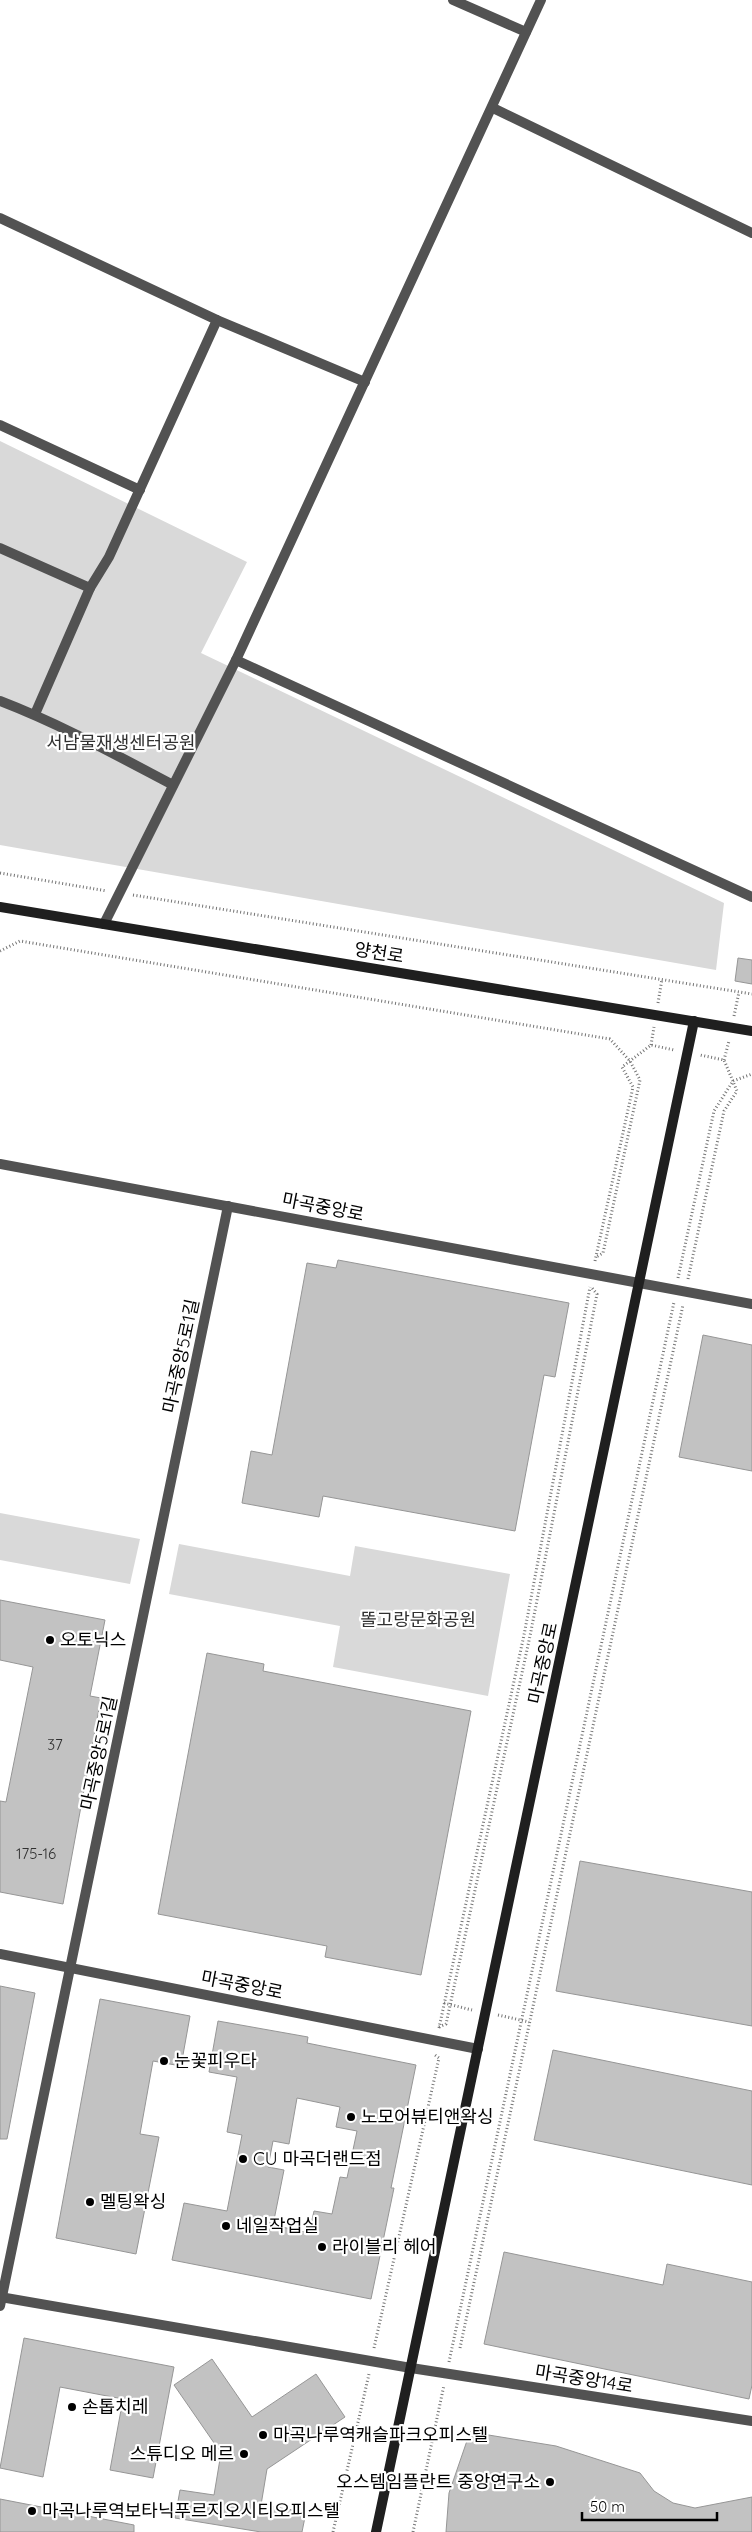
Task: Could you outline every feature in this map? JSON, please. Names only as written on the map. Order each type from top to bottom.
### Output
[{"type":"main road","name":"양천로","points":[[0,907],[752,1031]]},
{"type":"main road","name":"마곡중앙로","points":[[376,2532],[694,1022]]},
{"type":"street","points":[[453,0],[526,32]]},
{"type":"street","points":[[104,924],[236,660],[493,108],[541,0]]},
{"type":"street","points":[[493,108],[752,233]]},
{"type":"street","points":[[0,218],[217,320],[365,382]]},
{"type":"street","points":[[35,714],[90,588],[109,557],[217,320]]},
{"type":"street","points":[[0,424],[140,490]]},
{"type":"street","points":[[0,548],[90,588]]},
{"type":"street","points":[[236,660],[752,897]]},
{"type":"street","points":[[0,700],[35,714],[173,785]]},
{"type":"street","name":"마곡중앙로","points":[[0,1164],[639,1284]]},
{"type":"street","name":"마곡중앙5로1길","points":[[1,2300],[228,1206]]},
{"type":"street","points":[[639,1284],[752,1304]]},
{"type":"street","name":"마곡중앙로","points":[[0,1954],[478,2049]]},
{"type":"street","points":[[1,2300],[411,2368]]},
{"type":"street","name":"마곡중앙14로","points":[[411,2368],[752,2421]]},
{"type":"path","points":[[0,873],[752,994]]},
{"type":"path","points":[[0,951],[20,942],[610,1039],[630,1062],[640,1080],[602,1253],[596,1257],[633,1087],[622,1067],[630,1062]]},
{"type":"path","points":[[460,2348],[681,1291],[714,1111],[733,1081],[752,1074]]},
{"type":"path","points":[[413,2532],[681,1291],[724,1111],[737,1091],[733,1081]]},
{"type":"path","points":[[590,1286],[597,1294],[530,1636],[446,2024],[440,2027],[524,1635],[590,1286]]},
{"type":"path","points":[[332,2532],[439,2058],[433,2054]]},
{"type":"green space","name":"서남물재생센터공원","points":[[0,441],[247,562],[201,653],[724,903],[716,970],[0,845]]},
{"type":"green space","points":[[0,1513],[140,1539],[130,1584],[0,1560]]},
{"type":"green space","name":"똘고랑문화공원","points":[[179,1544],[350,1576],[355,1546],[510,1574],[488,1696],[333,1667],[340,1626],[169,1594]]},
{"type":"building","points":[[738,958],[752,960],[752,984],[735,981]]},
{"type":"building","points":[[338,1260],[569,1303],[555,1377],[544,1375],[515,1531],[323,1496],[319,1517],[242,1503],[251,1451],[272,1455],[307,1263],[336,1268]]},
{"type":"building","points":[[703,1335],[752,1345],[752,1471],[679,1457]]},
{"type":"building","points":[[0,1600],[105,1620],[90,1696],[101,1698],[63,1904],[0,1892],[0,1801],[6,1802],[33,1667],[0,1660]]},
{"type":"building","points":[[207,1653],[264,1664],[263,1671],[471,1711],[421,1975],[325,1957],[327,1946],[158,1914]]},
{"type":"building","points":[[580,1861],[752,1892],[752,2026],[556,1991]]},
{"type":"building","points":[[0,1986],[35,1993],[7,2139],[0,2139]]},
{"type":"building","points":[[100,1999],[190,2016],[181,2066],[153,2061],[140,2134],[159,2137],[136,2254],[56,2238]]},
{"type":"building","points":[[218,2021],[308,2037],[307,2043],[416,2065],[391,2188],[394,2188],[371,2299],[172,2260],[184,2203],[227,2211],[242,2135],[227,2132],[237,2077],[209,2072]],"holes":[[[297,2098],[340,2107],[336,2127],[357,2131],[347,2178],[340,2177],[332,2214],[314,2211],[309,2233],[273,2225],[284,2170],[268,2167],[273,2141],[289,2144]]]},
{"type":"building","points":[[553,2050],[752,2091],[752,2185],[534,2140]]},
{"type":"building","points":[[504,2252],[663,2285],[667,2264],[752,2282],[752,2385],[749,2399],[484,2344]]},
{"type":"building","points":[[24,2338],[174,2367],[153,2478],[110,2470],[123,2399],[60,2387],[43,2477],[0,2468]]},
{"type":"building","name":"마곡나루역캐슬파크오피스텔","points":[[212,2359],[252,2417],[316,2374],[345,2417],[267,2469],[261,2505],[306,2512],[302,2532],[261,2532],[175,2518],[180,2490],[214,2495],[221,2453],[174,2385]]},
{"type":"building","name":"오스템임플란트 중앙연구소","points":[[470,2432],[556,2446],[640,2473],[654,2491],[673,2503],[695,2508],[752,2497],[752,2532],[446,2532],[449,2493]]},
{"type":"building","name":"마곡나루역보타닉푸르지오시티오피스텔","points":[[0,2499],[134,2525],[134,2532],[0,2532]]},
{"type":"place","name":"오토닉스","points":[[50,1640]]},
{"type":"place","name":"눈꽃피우다","points":[[164,2061]]},
{"type":"place","name":"노모어뷰티앤왁싱","points":[[351,2117]]},
{"type":"place","name":"CU 마곡더랜드점","points":[[243,2159]]},
{"type":"place","name":"멜팅왁싱","points":[[90,2202]]},
{"type":"place","name":"네일작업실","points":[[226,2226]]},
{"type":"place","name":"라이블리 헤어","points":[[322,2247]]},
{"type":"place","name":"손톱치레","points":[[72,2407]]},
{"type":"place","name":"마곡나루역캐슬파크오피스텔","points":[[263,2435]]},
{"type":"place","name":"스튜디오 메르","points":[[244,2454]]},
{"type":"place","name":"오스템임플란트 중앙연구소","points":[[550,2482]]},
{"type":"place","name":"마곡나루역보타닉푸르지오시티오피스텔","points":[[32,2511]]}]
